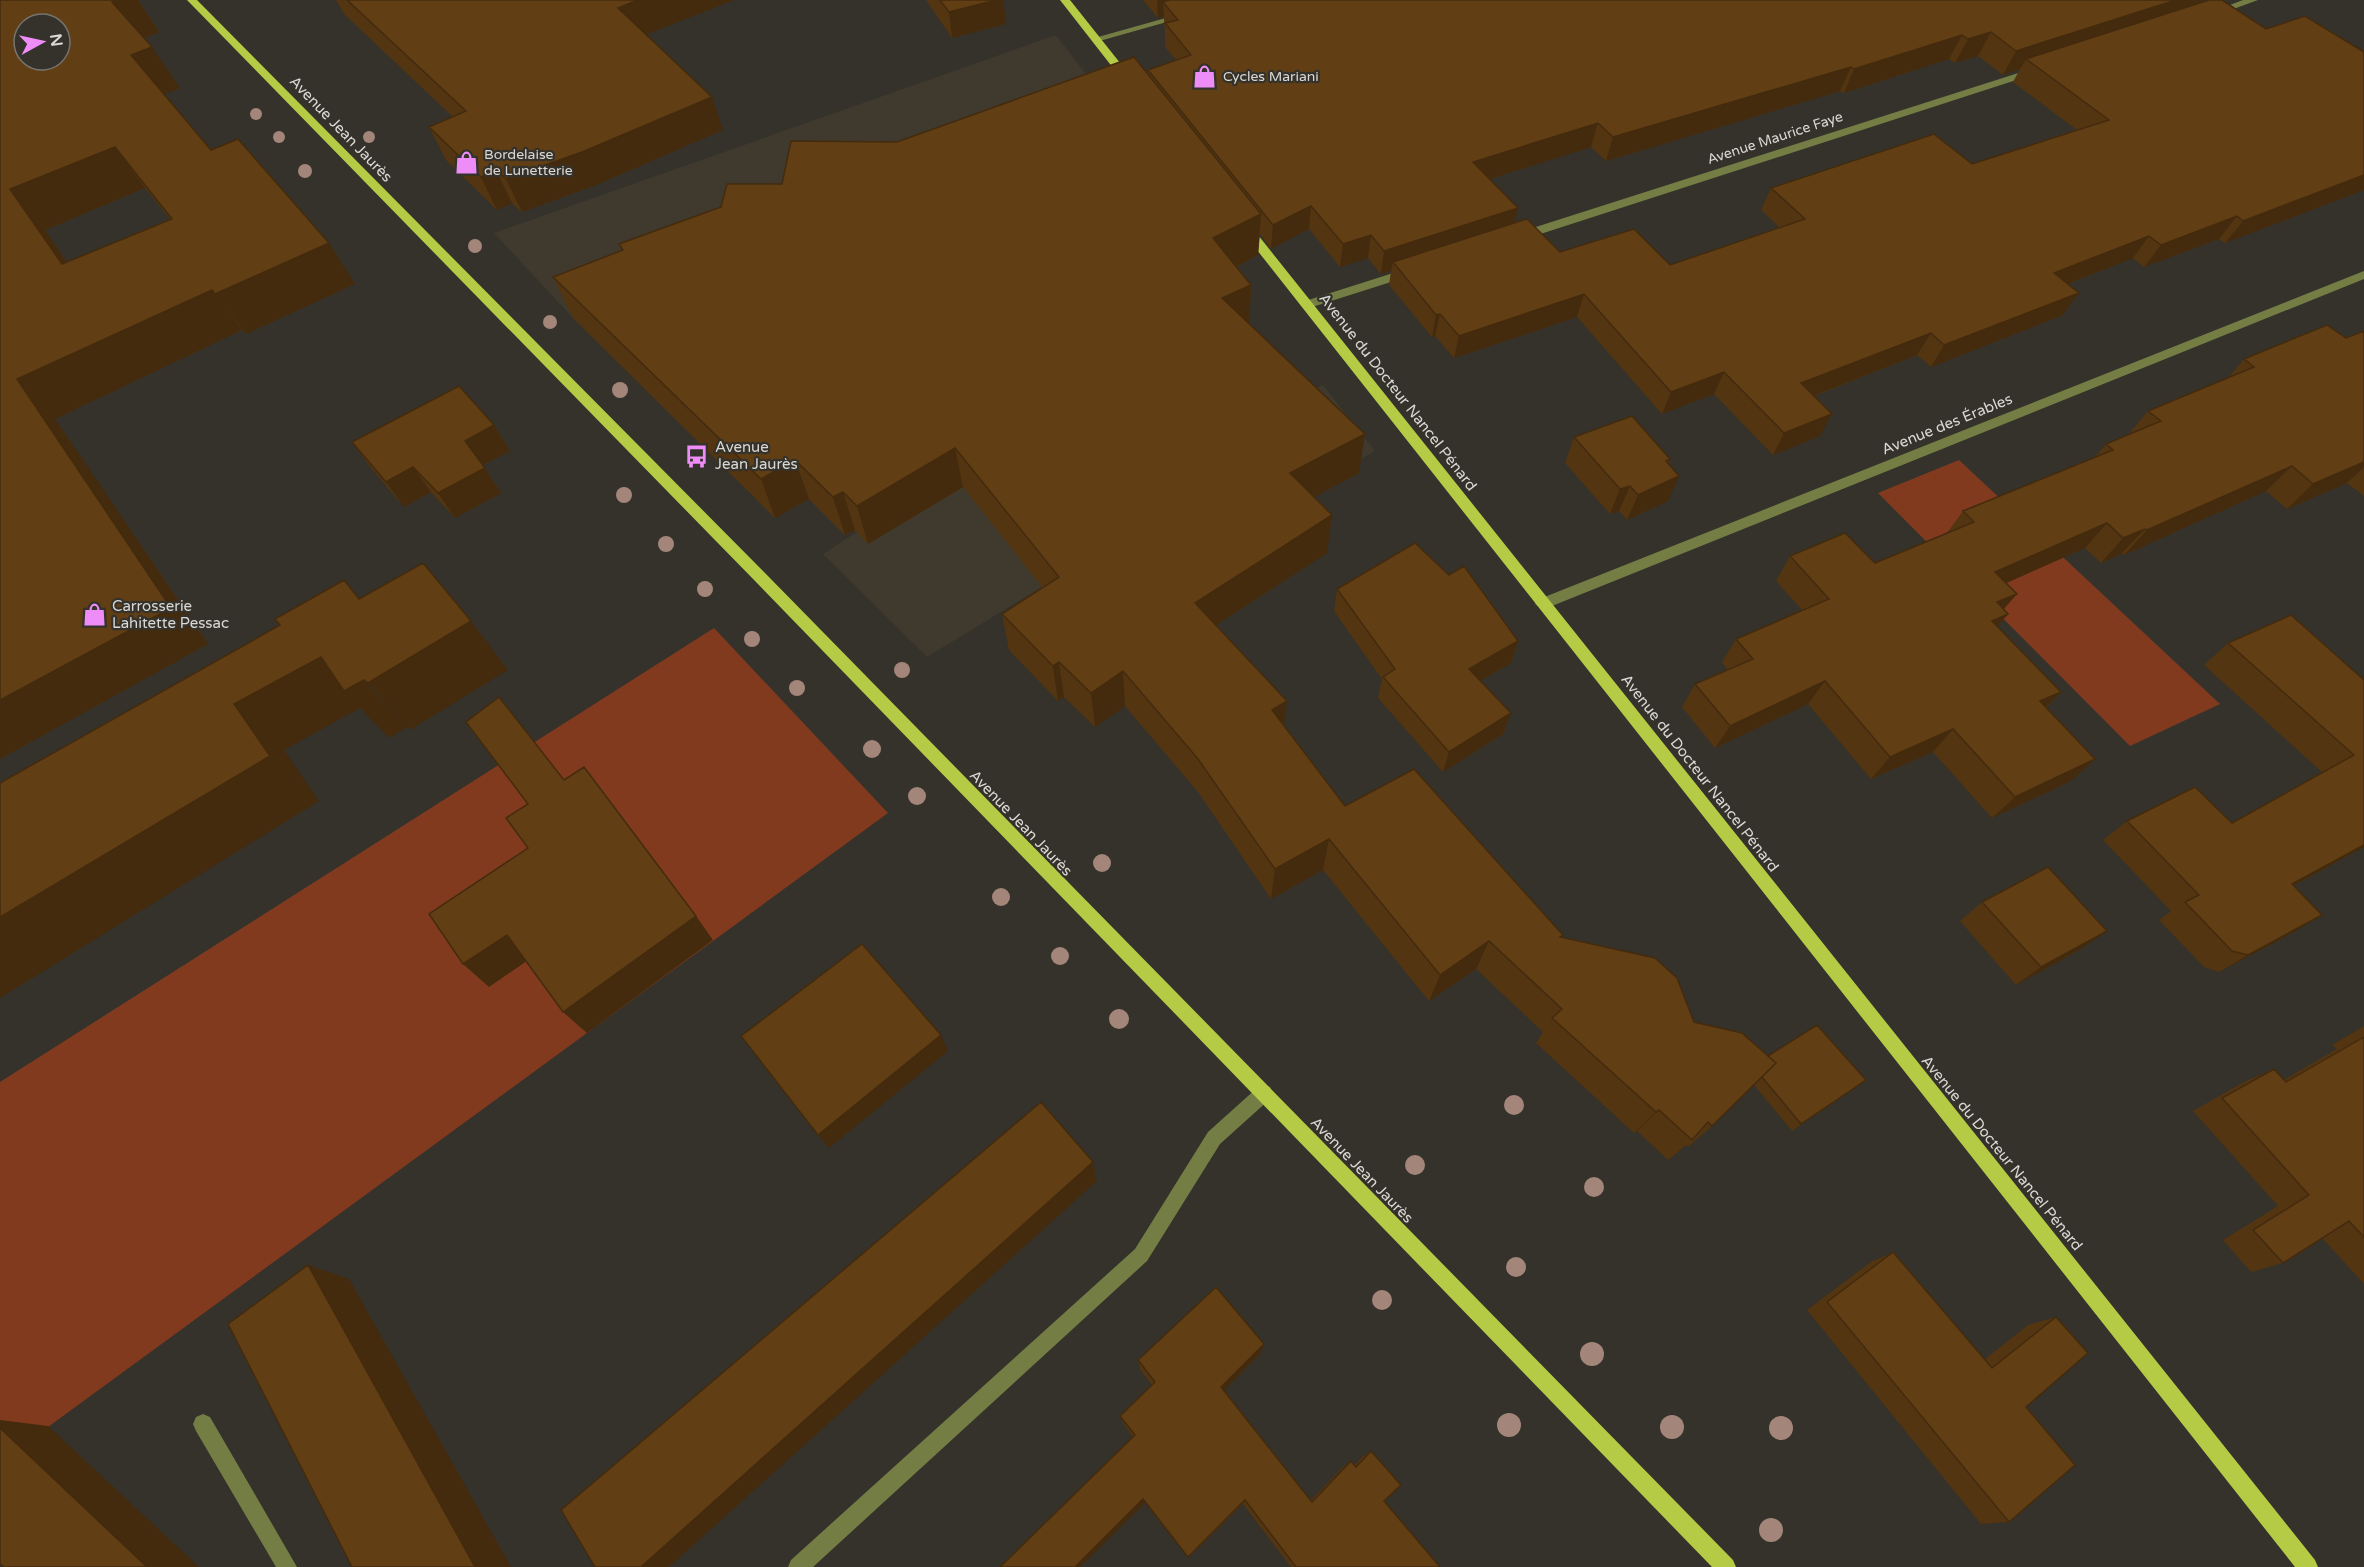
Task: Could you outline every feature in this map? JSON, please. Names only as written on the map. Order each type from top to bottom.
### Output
[{"type":"main road","name":"Avenue Jean Jaurès","points":[[192,0],[1726,1567]]},
{"type":"main road","points":[[1065,0],[1139,94]]},
{"type":"main road","name":"Avenue du Docteur Nancel Pénard","points":[[1240,220],[1542,604],[2308,1567]]},
{"type":"street","points":[[2208,15],[2253,0]]},
{"type":"street","points":[[1096,39],[1195,12]]},
{"type":"street","name":"Avenue Maurice Faye","points":[[1515,238],[2049,66]]},
{"type":"street","points":[[1306,305],[1424,267]]},
{"type":"street","name":"Avenue des Érables","points":[[1542,604],[2364,275]]},
{"type":"street","points":[[798,1567],[1142,1255],[1214,1138],[1264,1093]]},
{"type":"street","points":[[203,1424],[287,1567]]},
{"type":"shaded area","points":[[1056,35],[1112,108],[1249,326],[1309,391],[1323,385],[1375,451],[1351,465],[1358,473],[1193,562],[1121,547],[1042,587],[927,657],[823,554],[857,532],[845,535],[809,499],[775,518],[573,318],[494,233]]},
{"type":"shaded area","points":[[1959,460],[2220,704],[2130,746],[1878,493]]},
{"type":"shaded area","points":[[714,628],[888,813],[0,1462],[0,1082]]},
{"type":"building","points":[[0,0],[117,0],[112,2],[152,47],[131,55],[211,150],[238,139],[329,243],[215,294],[212,290],[17,379],[171,608],[0,700]],"holes":[[[115,147],[172,219],[62,264],[10,189]]]},
{"type":"building","points":[[347,0],[638,0],[618,8],[712,97],[582,152],[506,179],[496,170],[481,177],[429,127],[466,111]]},
{"type":"building","points":[[940,0],[996,0],[949,12]]},
{"type":"building","points":[[1169,0],[2176,0],[2016,51],[1991,32],[1968,39],[1962,35],[1854,69],[1851,67],[1613,137],[1598,123],[1473,162],[1518,208],[1384,251],[1371,235],[1343,244],[1311,206],[1273,225],[1148,70],[1191,55],[1165,23],[1178,20],[1163,2]]},
{"type":"building","points":[[2209,0],[2222,0],[2266,29],[2305,16],[2364,52],[2364,175],[2243,221],[2237,216],[2161,245],[2149,236],[2054,273],[2079,293],[1944,345],[1931,333],[1801,383],[1832,414],[1784,433],[1724,372],[1671,392],[1584,294],[1459,336],[1440,314],[1436,315],[1393,262],[1527,219],[1560,252],[1634,229],[1670,265],[1805,219],[1771,188],[1934,134],[1972,164],[2109,120],[2026,59]]},
{"type":"building","points":[[1134,57],[1261,214],[1213,238],[1251,285],[1222,298],[1365,434],[1290,473],[1332,515],[1195,603],[1287,701],[1272,710],[1345,806],[1414,769],[1563,935],[1560,937],[1655,958],[1677,978],[1694,1022],[1742,1033],[1776,1063],[1712,1126],[1708,1122],[1692,1140],[1659,1110],[1656,1112],[1552,1018],[1562,1009],[1489,941],[1440,975],[1329,839],[1275,869],[1198,759],[1123,671],[1091,693],[1059,662],[1053,666],[1002,614],[1059,577],[955,448],[857,506],[843,492],[833,497],[795,460],[761,479],[553,277],[623,250],[619,244],[721,207],[727,184],[782,184],[791,141],[897,142]]},
{"type":"building","points":[[2327,325],[2346,338],[2364,331],[2364,462],[2313,484],[2292,466],[2147,530],[2123,538],[2107,523],[1995,572],[2017,594],[1997,602],[2008,614],[1992,621],[2061,692],[2040,701],[2095,759],[2015,797],[1953,729],[1890,757],[1825,681],[1730,726],[1695,684],[1753,659],[1736,639],[1829,599],[1790,556],[1845,533],[1875,563],[1974,522],[1963,511],[2113,450],[2106,444],[2161,421],[2148,411],[2254,367],[2244,359]]},
{"type":"building","points":[[459,386],[494,425],[465,441],[485,468],[438,493],[413,467],[386,482],[352,442]]},
{"type":"building","points":[[1632,416],[1670,459],[1666,461],[1679,476],[1638,495],[1630,486],[1620,489],[1574,437]]},
{"type":"building","points":[[1415,543],[1449,575],[1464,566],[1518,641],[1469,669],[1511,713],[1449,752],[1383,677],[1395,669],[1337,589]]},
{"type":"building","points":[[423,563],[471,621],[368,683],[364,680],[344,691],[321,657],[234,704],[270,756],[0,917],[0,783],[280,625],[275,619],[344,580],[359,599]]},
{"type":"building","points":[[2291,615],[2364,680],[2364,845],[2292,884],[2322,915],[2248,955],[2232,951],[2185,902],[2199,895],[2127,821],[2195,787],[2232,823],[2354,755],[2228,643]]},
{"type":"building","points":[[499,697],[564,780],[584,767],[696,916],[563,1012],[507,935],[463,964],[429,914],[528,848],[506,818],[528,804],[466,722]]},
{"type":"building","points":[[2048,867],[2107,931],[2041,967],[1982,902]]},
{"type":"building","points":[[862,944],[941,1035],[818,1135],[741,1036]]},
{"type":"building","points":[[1817,1025],[1866,1080],[1801,1124],[1762,1077],[1776,1063],[1768,1056]]},
{"type":"building","points":[[2364,1037],[2364,1237],[2349,1221],[2283,1263],[2253,1230],[2309,1195],[2222,1098],[2274,1069],[2286,1082]]},
{"type":"building","points":[[1041,1102],[1093,1162],[641,1567],[595,1567],[561,1510]]},
{"type":"building","points":[[1893,1252],[1992,1368],[2056,1317],[2088,1353],[2026,1407],[2075,1465],[2009,1522],[1827,1302]]},
{"type":"building","points":[[308,1265],[475,1567],[352,1567],[228,1324]]},
{"type":"building","points":[[1216,1287],[1264,1344],[1221,1387],[1312,1502],[1351,1461],[1356,1467],[1371,1451],[1401,1485],[1384,1501],[1440,1567],[1296,1567],[1245,1500],[1188,1557],[1143,1499],[1075,1567],[1000,1567],[1135,1435],[1120,1416],[1155,1382],[1138,1360]]},
{"type":"building","points":[[0,1428],[147,1567],[4,1567],[0,1564]]},
{"type":"place","name":"Cycles Mariani","points":[[1205,76]]},
{"type":"place","name":"Bordelaise de Lunetterie","points":[[466,162]]},
{"type":"place","name":"Avenue Jean Jaurès","points":[[697,456]]},
{"type":"place","name":"Carrosserie Lahitette Pessac","points":[[94,615]]}]
